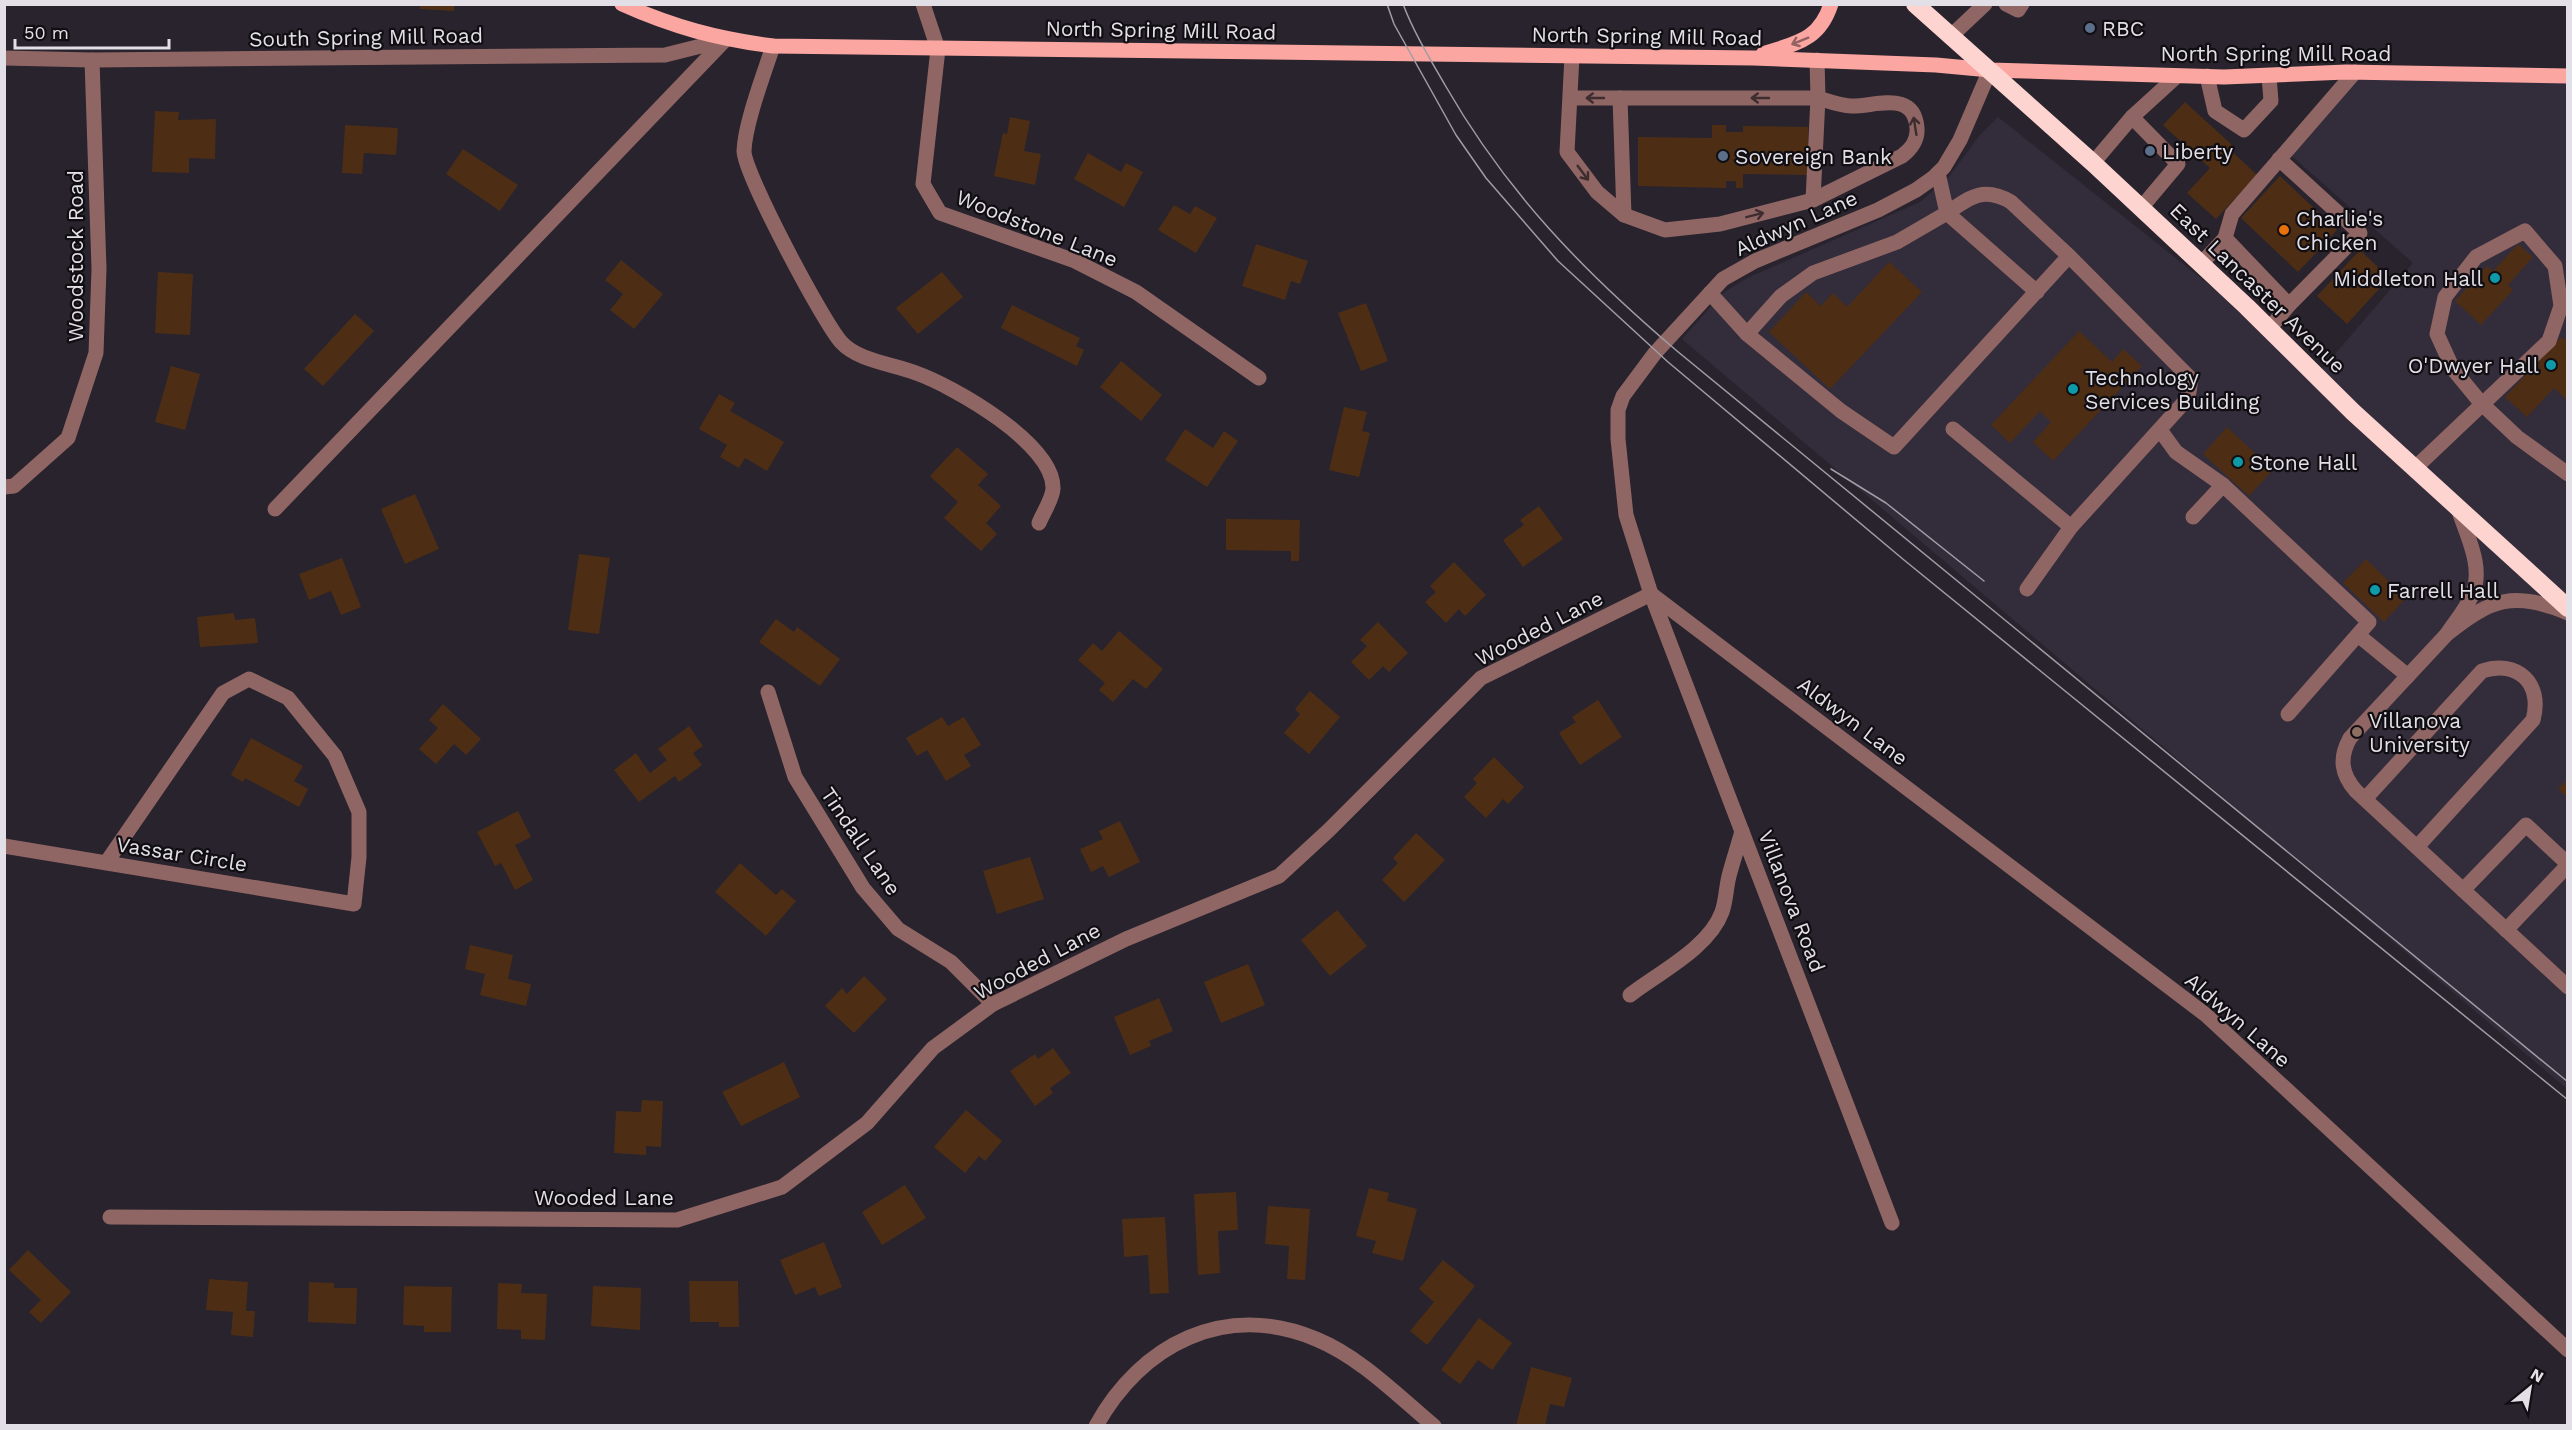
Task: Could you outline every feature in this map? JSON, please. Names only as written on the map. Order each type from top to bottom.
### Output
[{"type":"highway","name":"East Lancaster Avenue","points":[[1915,4],[2141,208],[2353,412],[2568,608]]},
{"type":"main road","name":"North Spring Mill Road","points":[[622,4],[662,22],[725,40],[773,46],[1753,58],[1936,65],[1990,70],[2177,76],[2355,72],[2568,76]]},
{"type":"main road","points":[[1753,58],[1815,34],[1827,16],[1831,4]]},
{"type":"street","points":[[923,4],[938,49]]},
{"type":"street","points":[[1950,37],[1985,4]]},
{"type":"street","points":[[2006,4],[2019,10],[2022,4]]},
{"type":"street","name":"South Spring Mill Road","points":[[4,58],[92,60],[665,55],[725,40]]},
{"type":"street","points":[[275,509],[725,40]]},
{"type":"street","points":[[773,46],[748,131],[744,153],[751,174],[795,265],[841,342],[861,355],[918,373],[975,403],[1006,423],[1032,447],[1050,474],[1053,490],[1039,523]]},
{"type":"street","name":"Woodstone Lane","points":[[938,49],[923,184],[940,213],[1075,261],[1136,292],[1259,378]]},
{"type":"street","points":[[1570,98],[1818,98],[1850,106],[1892,102],[1901,104],[1914,116],[1917,134],[1910,150],[1902,156],[1813,200],[1696,228],[1665,230],[1624,215],[1597,192],[1568,152],[1570,98],[1572,56]]},
{"type":"street","name":"Woodstock Road","points":[[4,487],[14,486],[68,438],[96,353],[99,269],[92,60]]},
{"type":"street","points":[[1813,200],[1818,98],[1816,60]]},
{"type":"street","name":"Aldwyn Lane","points":[[1990,70],[1960,140],[1938,173],[1916,190],[1878,210],[1755,261],[1723,279],[1640,372],[1623,396],[1618,410],[1618,439],[1626,514],[1652,594],[2206,1015],[2568,1350]]},
{"type":"street","points":[[2201,264],[2225,238],[2232,214],[2355,72]]},
{"type":"street","points":[[2207,76],[2216,111],[2244,130],[2271,101],[2269,75]]},
{"type":"street","points":[[2092,163],[2132,117],[2177,76]]},
{"type":"street","points":[[1620,98],[1624,215]]},
{"type":"street","points":[[2132,117],[2178,164],[2141,208]]},
{"type":"street","points":[[2269,329],[2289,305],[2360,233],[2279,159]]},
{"type":"street","points":[[1938,173],[1947,213],[2037,292]]},
{"type":"street","points":[[1747,334],[1781,296],[1813,273],[1897,242],[1976,195],[1988,193],[2011,202],[2069,256],[2192,379],[2188,398],[2071,527],[2027,589]]},
{"type":"street","points":[[2415,468],[2481,403],[2549,341],[2561,306],[2555,266],[2525,231],[2476,257],[2445,297],[2437,334],[2453,369],[2481,403],[2517,437],[2568,474]]},
{"type":"street","points":[[2225,238],[2289,305]]},
{"type":"street","points":[[1710,293],[1747,334],[1841,411],[1894,447],[2069,256]]},
{"type":"street","points":[[1953,429],[2071,527]]},
{"type":"street","points":[[2160,430],[2176,452],[2223,484],[2369,622],[2288,714]]},
{"type":"street","points":[[2193,517],[2223,484]]},
{"type":"street","points":[[2447,634],[2473,594],[2477,575],[2475,555],[2457,506]]},
{"type":"street","name":"Villanova Road","points":[[1652,594],[1892,1223]]},
{"type":"street","name":"Wooded Lane","points":[[110,1216],[677,1220],[782,1187],[867,1123],[933,1048],[993,1004],[1126,939],[1279,876],[1329,830],[1481,678],[1652,594]]},
{"type":"street","points":[[2568,613],[2530,600],[2508,600],[2487,605],[2468,616],[2447,634],[2350,738],[2344,749],[2342,760],[2343,772],[2348,782],[2568,987]]},
{"type":"street","points":[[2358,635],[2408,676]]},
{"type":"street","points":[[2365,799],[2482,671],[2493,667],[2504,667],[2525,677],[2536,697],[2533,720],[2417,847]]},
{"type":"street","name":"Vassar Circle","points":[[4,846],[106,863],[354,904],[359,857],[359,812],[336,756],[288,698],[249,679],[223,693],[106,863]]},
{"type":"street","name":"Tindall Lane","points":[[768,692],[795,777],[862,888],[898,929],[951,962],[993,1004]]},
{"type":"street","points":[[2463,890],[2526,825],[2568,864],[2506,930]]},
{"type":"street","points":[[1630,995],[1653,977],[1677,963],[1701,943],[1721,914],[1742,831]]},
{"type":"street","points":[[1096,1425],[1128,1378],[1160,1351],[1185,1338],[1211,1330],[1257,1326],[1292,1330],[1317,1339],[1386,1385],[1434,1425]]},
{"type":"shaded area","name":"Villanova University","points":[[2346,72],[2567,76],[2567,1089],[1682,339],[1723,293],[1745,279],[1920,202],[1948,178],[1979,136],[1998,117],[2245,313],[2317,375],[2413,263],[2285,150]]},
{"type":"building","points":[[420,4],[454,4],[454,11],[420,9]]},
{"type":"building","points":[[2185,102],[2232,145],[2228,148],[2257,175],[2216,219],[2187,193],[2210,168],[2163,125]]},
{"type":"building","points":[[155,111],[179,112],[178,120],[216,119],[215,159],[189,158],[189,173],[152,172]]},
{"type":"building","points":[[1010,117],[1030,121],[1024,151],[1041,154],[1035,185],[994,176],[1003,133],[1007,134]]},
{"type":"building","points":[[345,125],[398,128],[396,155],[364,153],[362,174],[342,173]]},
{"type":"building","name":"Sovereign Bank","points":[[1712,125],[1726,125],[1726,132],[1743,132],[1743,126],[1808,127],[1808,175],[1743,174],[1743,188],[1736,188],[1736,181],[1726,181],[1726,188],[1638,186],[1638,137],[1712,138]]},
{"type":"building","points":[[463,149],[518,185],[500,211],[446,174]]},
{"type":"building","points":[[1088,153],[1121,172],[1126,163],[1143,172],[1124,207],[1074,179]]},
{"type":"building","points":[[2280,176],[2337,230],[2298,272],[2241,218]]},
{"type":"building","points":[[1174,205],[1190,214],[1195,206],[1217,218],[1196,253],[1158,230]]},
{"type":"building","points":[[1256,244],[1308,261],[1300,284],[1291,281],[1285,300],[1242,286]]},
{"type":"building","name":"Middleton Hall","points":[[2518,244],[2533,257],[2508,285],[2513,290],[2481,325],[2455,301],[2487,266],[2493,271]]},
{"type":"building","points":[[2360,250],[2389,278],[2347,324],[2317,296]]},
{"type":"building","points":[[621,260],[663,294],[634,329],[610,310],[623,294],[605,280]]},
{"type":"building","points":[[1889,262],[1922,292],[1830,389],[1769,332],[1806,292],[1821,306],[1833,293],[1847,307]]},
{"type":"building","points":[[158,272],[193,274],[190,335],[155,333]]},
{"type":"building","points":[[942,272],[963,297],[918,334],[896,308]]},
{"type":"building","points":[[1366,303],[1388,361],[1361,371],[1338,313]]},
{"type":"building","points":[[1012,305],[1080,338],[1076,346],[1084,350],[1077,366],[1001,328]]},
{"type":"building","points":[[355,314],[374,331],[323,386],[304,369]]},
{"type":"building","name":"Technology Services Building","points":[[2079,331],[2112,362],[2123,349],[2142,366],[2053,461],[2033,442],[2051,422],[2040,411],[2010,443],[1991,425]]},
{"type":"building","name":"O'Dwyer Hall","points":[[2561,337],[2568,342],[2568,401],[2554,388],[2527,417],[2505,397]]},
{"type":"building","points":[[1121,361],[1162,395],[1141,421],[1100,387]]},
{"type":"building","points":[[171,366],[200,374],[185,430],[155,422]]},
{"type":"building","points":[[719,394],[735,403],[730,411],[784,442],[767,471],[745,458],[739,468],[720,457],[727,445],[699,429]]},
{"type":"building","points":[[1344,407],[1367,412],[1362,431],[1370,433],[1359,477],[1329,470]]},
{"type":"building","name":"Stone Hall","points":[[2227,427],[2273,470],[2249,496],[2203,454]]},
{"type":"building","points":[[1185,429],[1213,448],[1224,431],[1238,441],[1207,487],[1165,460]]},
{"type":"building","points":[[957,447],[988,474],[978,485],[1001,506],[986,523],[997,534],[981,551],[944,518],[958,502],[930,476]]},
{"type":"building","points":[[415,494],[439,549],[405,564],[381,509]]},
{"type":"building","points":[[1539,506],[1563,539],[1523,567],[1503,540],[1524,525],[1520,520]]},
{"type":"building","points":[[1226,519],[1300,520],[1299,561],[1291,561],[1291,551],[1226,550]]},
{"type":"building","points":[[579,554],[610,558],[599,634],[568,630]]},
{"type":"building","points":[[342,558],[361,607],[341,615],[331,591],[309,600],[299,574]]},
{"type":"building","name":"Farrell Hall","points":[[2366,559],[2406,598],[2384,622],[2343,583]]},
{"type":"building","points":[[1454,562],[1486,595],[1465,616],[1459,609],[1446,623],[1425,602],[1436,592],[1430,586]]},
{"type":"building","points":[[234,613],[235,620],[255,618],[258,643],[200,647],[197,617]]},
{"type":"building","points":[[776,619],[794,632],[797,627],[840,659],[820,686],[759,642]]},
{"type":"building","points":[[1378,622],[1408,653],[1389,672],[1383,666],[1369,680],[1351,662],[1367,646],[1360,640]]},
{"type":"building","points":[[1119,631],[1163,669],[1146,689],[1133,679],[1113,702],[1099,690],[1105,683],[1078,660],[1093,643],[1102,651]]},
{"type":"building","points":[[1310,691],[1340,717],[1309,754],[1284,733],[1300,714],[1295,709]]},
{"type":"building","points":[[1598,700],[1622,737],[1580,765],[1559,733],[1576,722],[1572,717]]},
{"type":"building","points":[[443,704],[481,739],[466,755],[454,744],[436,764],[419,749],[438,728],[429,720]]},
{"type":"building","points":[[942,717],[948,726],[964,717],[981,745],[964,755],[971,766],[946,781],[927,750],[917,756],[906,738]]},
{"type":"building","points":[[689,726],[703,746],[693,753],[702,765],[679,782],[675,776],[639,802],[614,770],[636,753],[650,773],[667,760],[658,749]]},
{"type":"building","points":[[251,738],[303,766],[294,781],[308,789],[299,807],[245,778],[243,782],[231,775]]},
{"type":"building","points":[[1494,757],[1524,787],[1508,804],[1503,799],[1486,818],[1464,797],[1477,783],[1473,779]]},
{"type":"building","points":[[2568,779],[2568,798],[2558,789]]},
{"type":"building","points":[[518,811],[531,837],[515,845],[533,880],[515,890],[501,863],[495,866],[477,832]]},
{"type":"building","points":[[1120,821],[1140,862],[1109,877],[1103,866],[1091,872],[1080,849],[1103,839],[1099,831]]},
{"type":"building","points":[[1416,833],[1445,860],[1404,902],[1382,880],[1398,863],[1393,858]]},
{"type":"building","points":[[1030,857],[1044,899],[997,914],[983,871]]},
{"type":"building","points":[[740,863],[776,895],[782,889],[796,901],[766,936],[715,892]]},
{"type":"building","points":[[1337,910],[1367,946],[1330,976],[1301,940]]},
{"type":"building","points":[[470,945],[513,955],[508,979],[531,984],[526,1006],[480,995],[485,974],[465,969]]},
{"type":"building","points":[[1248,964],[1265,1005],[1221,1023],[1204,982]]},
{"type":"building","points":[[864,976],[887,999],[854,1033],[825,1006],[842,988],[847,994]]},
{"type":"building","points":[[1159,998],[1173,1031],[1149,1041],[1151,1046],[1130,1055],[1114,1017]]},
{"type":"building","points":[[1053,1048],[1071,1073],[1050,1088],[1053,1093],[1035,1106],[1010,1071],[1035,1054],[1038,1059]]},
{"type":"building","points":[[784,1062],[800,1097],[741,1126],[722,1092]]},
{"type":"building","points":[[642,1100],[663,1101],[661,1147],[646,1146],[646,1155],[614,1153],[616,1111],[641,1112]]},
{"type":"building","points":[[966,1110],[1002,1141],[985,1161],[979,1156],[965,1173],[934,1147]]},
{"type":"building","points":[[905,1185],[926,1218],[882,1245],[862,1212]]},
{"type":"building","points":[[1369,1188],[1389,1193],[1387,1201],[1417,1209],[1403,1261],[1372,1253],[1376,1241],[1356,1236]]},
{"type":"building","points":[[1236,1192],[1238,1230],[1218,1231],[1220,1273],[1198,1275],[1194,1194]]},
{"type":"building","points":[[1268,1206],[1310,1209],[1305,1280],[1287,1279],[1289,1246],[1265,1244]]},
{"type":"building","points":[[1165,1217],[1169,1293],[1150,1294],[1148,1255],[1124,1257],[1122,1219]]},
{"type":"building","points":[[824,1242],[842,1287],[819,1296],[815,1287],[795,1295],[780,1260]]},
{"type":"building","points":[[28,1250],[71,1292],[41,1323],[29,1312],[41,1300],[9,1270]]},
{"type":"building","points":[[1443,1260],[1475,1286],[1427,1345],[1410,1331],[1434,1302],[1419,1289]]},
{"type":"building","points":[[209,1279],[248,1282],[246,1311],[255,1311],[253,1337],[231,1335],[233,1312],[206,1310]]},
{"type":"building","points":[[689,1281],[738,1281],[739,1327],[719,1327],[719,1322],[690,1322]]},
{"type":"building","points":[[309,1282],[334,1283],[334,1288],[357,1288],[356,1324],[308,1322]]},
{"type":"building","points":[[498,1283],[522,1284],[521,1293],[547,1294],[545,1340],[521,1339],[521,1330],[497,1329]]},
{"type":"building","points":[[404,1286],[452,1287],[451,1332],[424,1332],[424,1326],[403,1325]]},
{"type":"building","points":[[593,1286],[641,1288],[640,1330],[591,1326]]},
{"type":"building","points":[[1479,1318],[1512,1343],[1492,1370],[1478,1360],[1460,1384],[1441,1370]]},
{"type":"building","points":[[1531,1367],[1572,1378],[1564,1407],[1550,1404],[1545,1426],[1516,1426]]},
{"type":"tram line","points":[[1387,4],[1394,24],[1456,135],[1486,178],[1558,261],[1668,362],[1904,560],[2568,1100]]},
{"type":"tram line","points":[[1403,4],[1417,36],[1445,85],[1494,161],[1549,228],[1610,291],[1677,351],[2568,1082]]},
{"type":"tram line","points":[[1831,469],[1886,503],[1984,581]]},
{"type":"place","name":"RBC","points":[[2090,28]]},
{"type":"place","name":"Liberty","points":[[2150,151]]},
{"type":"place","name":"Sovereign Bank","points":[[1723,156]]},
{"type":"place","name":"Charlie's Chicken","points":[[2284,230]]},
{"type":"place","name":"Middleton Hall","points":[[2495,278]]},
{"type":"place","name":"O'Dwyer Hall","points":[[2551,365]]},
{"type":"place","name":"Technology Services Building","points":[[2073,389]]},
{"type":"place","name":"Stone Hall","points":[[2238,462]]},
{"type":"place","name":"Farrell Hall","points":[[2375,590]]},
{"type":"place","name":"Villanova University","points":[[2357,732]]}]
